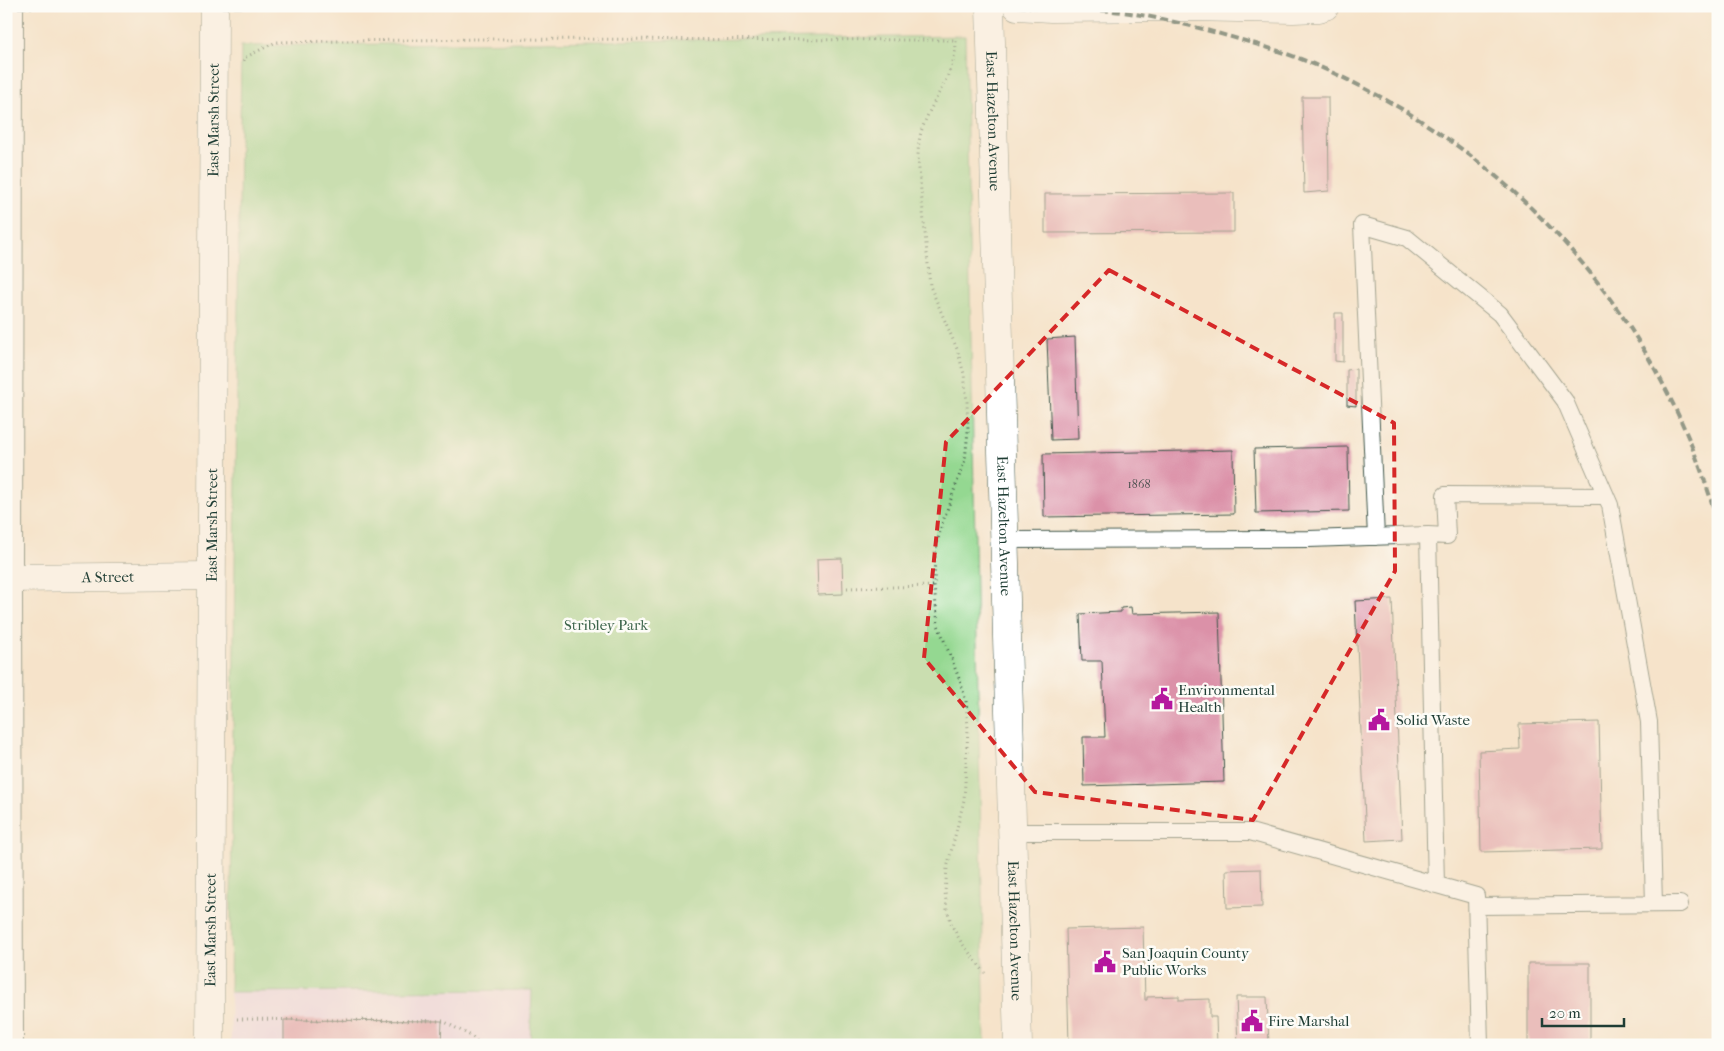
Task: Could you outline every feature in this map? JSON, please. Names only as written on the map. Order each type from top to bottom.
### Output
[{"type":"street","name":"East Marsh Street","points":[[210,1045],[214,6]]},
{"type":"street","name":"East Hazelton Avenue","points":[[990,6],[1018,1045]]},
{"type":"street","points":[[1017,6],[1051,8],[1185,6],[1293,9],[1325,6]]},
{"type":"street","name":"A Street","points":[[10,578],[211,576]]},
{"type":"lane","points":[[15,6],[10,578],[15,1045]]},
{"type":"lane","points":[[1376,537],[1362,225],[1407,238],[1500,314],[1566,401],[1610,505],[1649,722],[1654,904]]},
{"type":"lane","points":[[1004,540],[1309,539],[1447,536],[1446,494],[1606,496]]},
{"type":"lane","points":[[1428,535],[1436,885]]},
{"type":"lane","points":[[1012,832],[1250,832],[1476,896],[1480,1045]]},
{"type":"lane","points":[[1477,906],[1680,904]]},
{"type":"path","points":[[243,64],[244,58],[276,42],[477,38],[956,40],[956,54],[923,126],[919,141],[918,159],[930,286],[957,350],[964,374],[967,402],[968,432],[965,460],[942,524],[935,551],[934,586],[938,625],[966,701],[968,728],[964,800],[947,868],[945,892],[952,926],[961,942],[985,973]]},
{"type":"path","points":[[847,588],[934,586]]},
{"type":"path","points":[[237,1010],[237,1028]]},
{"type":"path","points":[[237,1019],[443,1021],[471,1036],[482,1045]]},
{"type":"highlighted area","points":[[1109,270],[1394,423],[1395,571],[1253,820],[1035,792],[924,658],[946,442]]},
{"type":"shaded area","points":[[532,990],[530,1045],[231,1045],[230,992]]},
{"type":"green space","name":"Stribley Park","points":[[965,36],[985,1045],[530,1045],[532,990],[230,992],[241,46]]},
{"type":"building","points":[[1302,97],[1328,97],[1329,191],[1304,193]]},
{"type":"building","points":[[1234,193],[1234,232],[1045,233],[1045,194]]},
{"type":"building","points":[[1335,313],[1343,313],[1343,362],[1335,361]]},
{"type":"building","points":[[1075,337],[1078,439],[1051,440],[1047,339]]},
{"type":"building","points":[[1356,369],[1356,406],[1347,405],[1347,370]]},
{"type":"building","points":[[1348,447],[1349,511],[1256,513],[1254,449]]},
{"type":"building","points":[[1233,450],[1234,514],[1044,517],[1043,454]]},
{"type":"building","points":[[842,558],[843,594],[818,595],[817,559]]},
{"type":"building","name":"Solid Waste","points":[[1392,599],[1402,839],[1366,841],[1355,601]]},
{"type":"building","name":"Environmental Health","points":[[1131,607],[1132,614],[1219,612],[1224,782],[1084,786],[1083,737],[1105,737],[1102,661],[1082,661],[1080,614],[1121,612],[1121,608]]},
{"type":"building","points":[[1599,722],[1602,849],[1481,852],[1479,751],[1520,749],[1519,724]]},
{"type":"building","points":[[1261,869],[1262,907],[1227,908],[1226,870]]},
{"type":"building","name":"San Joaquin County Public Works","points":[[1143,927],[1145,1000],[1147,1000],[1147,997],[1179,996],[1179,1000],[1210,999],[1210,1017],[1216,1017],[1217,1045],[1069,1045],[1066,929]]},
{"type":"building","points":[[1528,963],[1590,963],[1590,1045],[1528,1045]]},
{"type":"building","name":"Fire Marshal","points":[[1236,997],[1267,997],[1269,1045],[1238,1045]]},
{"type":"building","points":[[284,1020],[442,1021],[441,1045],[284,1045]]},
{"type":"railway","points":[[6,7],[535,6]]},
{"type":"railway","points":[[1017,6],[1130,13],[1196,27],[1269,48],[1320,67],[1391,103],[1457,145],[1517,195],[1571,250],[1619,311],[1660,378],[1693,449],[1718,524]]},
{"type":"railway","points":[[1124,7],[1199,6]]},
{"type":"place","name":"Environmental Health","points":[[1162,699]]},
{"type":"place","name":"Solid Waste","points":[[1379,720]]},
{"type":"place","name":"San Joaquin County Public Works","points":[[1105,962]]},
{"type":"place","name":"Fire Marshal","points":[[1252,1021]]}]
